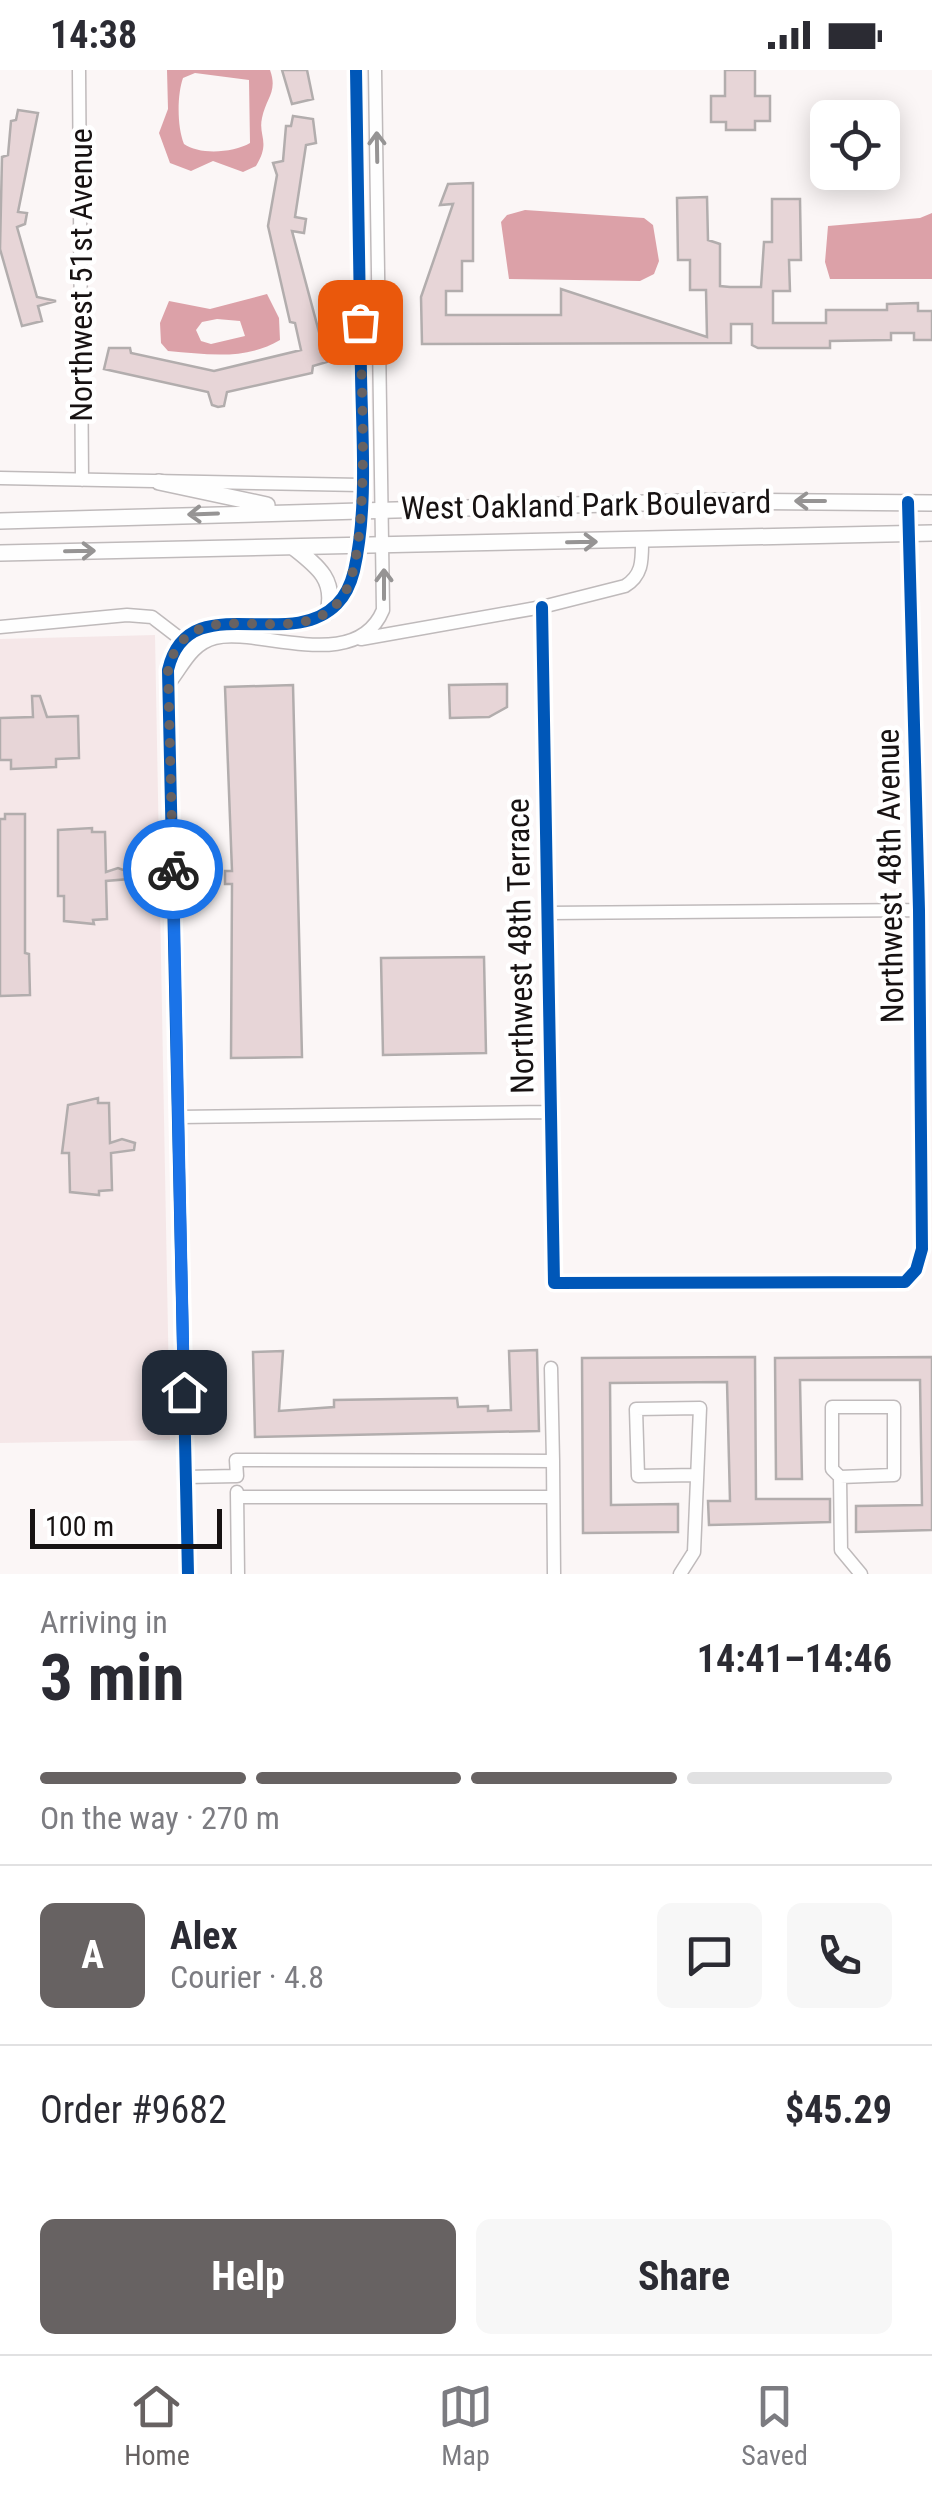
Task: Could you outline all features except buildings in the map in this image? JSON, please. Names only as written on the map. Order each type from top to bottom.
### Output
[{"type":"main road","points":[[159,482],[301,510]]},
{"type":"main road","name":"West Oakland Park Boulevard","points":[[0,521],[718,501],[932,503]]},
{"type":"main road","name":"West Oakland Park Boulevard","points":[[0,553],[932,533]]},
{"type":"main road","points":[[294,547],[326,576],[331,594],[328,612]]},
{"type":"street","name":"Northwest 51st Avenue","points":[[79,70],[82,480]]},
{"type":"street","points":[[188,1574],[170,660],[182,640],[213,623],[283,625],[328,612],[345,594],[356,546],[361,485],[356,70]]},
{"type":"street","points":[[344,642],[373,628],[383,610],[375,70]]},
{"type":"street","points":[[357,111],[376,110]]},
{"type":"street","points":[[358,224],[378,224]]},
{"type":"street","points":[[0,478],[361,485]]},
{"type":"street","name":"Northwest 48th Avenue","points":[[554,1284],[905,1282],[916,1270],[922,1248],[920,910],[908,502]]},
{"type":"street","points":[[170,681],[188,655],[217,637],[274,644],[344,642],[542,607],[636,579],[642,563],[642,540]]},
{"type":"street","name":"Northwest 48th Terrace","points":[[542,607],[554,1284]]},
{"type":"street","points":[[0,627],[127,615],[152,617],[182,640]]},
{"type":"street","points":[[547,913],[920,910]]},
{"type":"street","points":[[178,1117],[551,1112]]},
{"type":"street","points":[[551,1368],[554,1574]]},
{"type":"street","points":[[840,1477],[894,1475],[894,1407],[832,1407],[832,1469],[840,1477],[841,1550],[862,1574]]},
{"type":"street","points":[[680,1574],[694,1552],[700,1408],[636,1408],[638,1476],[696,1475]]},
{"type":"street","points":[[238,1574],[236,1460],[553,1461]]},
{"type":"street","points":[[186,1477],[236,1476]]},
{"type":"street","points":[[237,1497],[553,1497]]},
{"type":"shaded area","points":[[167,70],[270,70],[273,84],[261,124],[263,151],[256,166],[243,172],[213,161],[191,171],[170,163],[159,133],[168,109]],"holes":[[[195,73],[249,80],[250,143],[216,151],[184,144],[179,111],[183,78]]]},
{"type":"shaded area","points":[[525,210],[644,218],[653,225],[659,261],[654,274],[640,281],[509,279],[501,222],[507,215]]},
{"type":"shaded area","points":[[932,213],[932,279],[830,279],[825,262],[828,226],[920,218]]},
{"type":"shaded area","points":[[267,294],[279,318],[280,340],[239,354],[168,351],[161,343],[160,323],[169,301],[210,309]],"holes":[[[240,321],[245,336],[211,344],[201,341],[196,330],[202,322]]]},
{"type":"shaded area","points":[[155,635],[170,1440],[0,1443],[0,639]]},
{"type":"cycle path","points":[[188,1574],[168,670],[179,645],[196,631],[217,625],[293,623],[316,618],[340,601],[353,576],[363,473],[356,70]]},
{"type":"cycle path","points":[[542,607],[554,1283],[905,1282],[916,1270],[922,1249],[919,910],[908,502]]},
{"type":"way so far","points":[[173,869],[172,688],[168,670],[174,651],[182,640],[213,623],[283,625],[328,612],[345,594],[354,571],[362,469],[360,322]]},
{"type":"route","points":[[173,869],[184,1392]]}]
